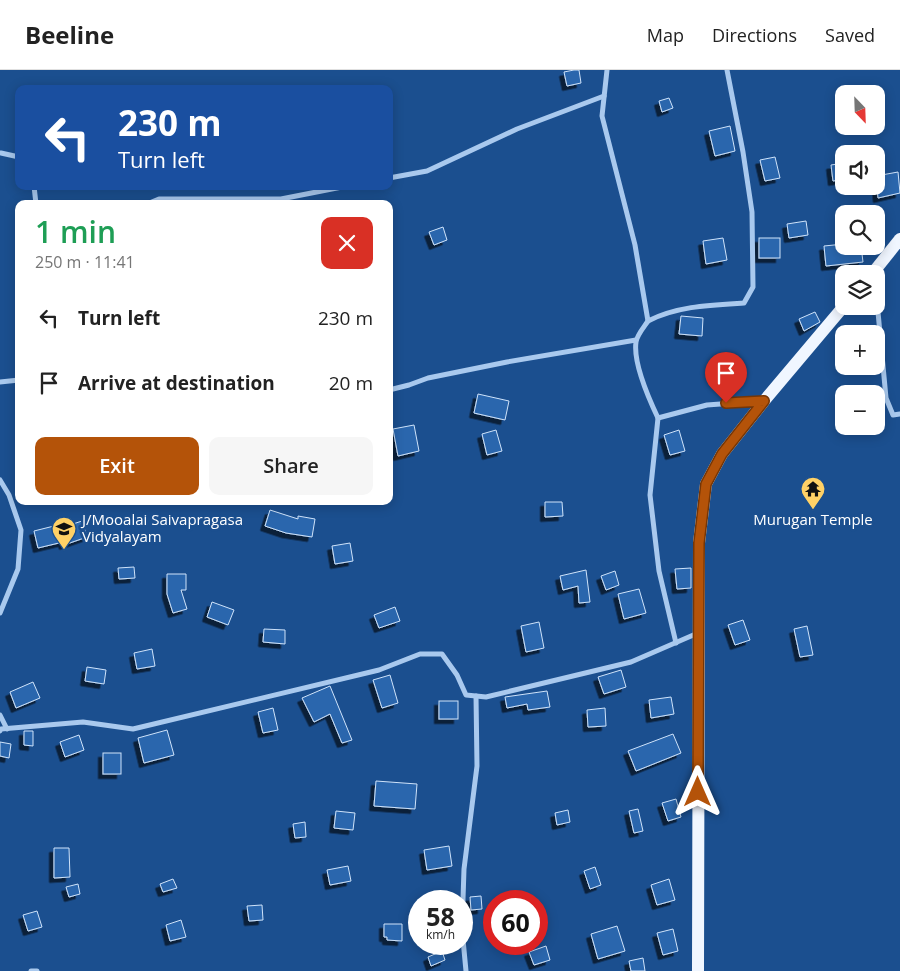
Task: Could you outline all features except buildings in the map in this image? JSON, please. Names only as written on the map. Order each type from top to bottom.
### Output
[{"type":"main road","points":[[879,265],[900,240]]},
{"type":"main road","points":[[698,971],[699,543],[706,484],[722,454],[836,315]]},
{"type":"street","points":[[607,70],[602,116],[636,245],[648,321]]},
{"type":"street","points":[[676,643],[659,571],[650,495],[658,418],[648,399],[636,356],[636,340],[648,321],[659,315],[683,309],[744,303],[753,287],[752,212],[743,152],[727,70]]},
{"type":"street","points":[[393,177],[427,171],[517,129],[604,96]]},
{"type":"street","points":[[0,148],[0,153],[15,156]]},
{"type":"street","points":[[157,200],[281,199],[327,190]]},
{"type":"street","points":[[878,315],[886,398],[893,415],[900,414]]},
{"type":"street","points":[[393,389],[428,378],[507,362],[636,340]]},
{"type":"street","points":[[0,382],[15,380]]},
{"type":"street","points":[[658,418],[708,405],[764,401]]},
{"type":"street","points":[[0,480],[8,495],[21,530],[18,569],[0,613]]},
{"type":"street","points":[[0,731],[1,729],[83,722],[133,729],[379,670],[420,654],[442,654],[457,675],[466,695],[486,697],[631,662],[698,633]]},
{"type":"street","points":[[466,971],[462,929],[464,869],[477,766],[476,696]]},
{"type":"street","points":[[0,715],[7,729]]},
{"type":"street","points":[[31,971],[37,971]]},
{"type":"place","name":"Murugan Temple","points":[[813,510]]},
{"type":"place","name":"J/Mooalai Saivapragasa Vidyalayam","points":[[64,550]]},
{"type":"route","points":[[698,792],[699,543],[706,484],[722,454],[764,401],[726,403]]}]
